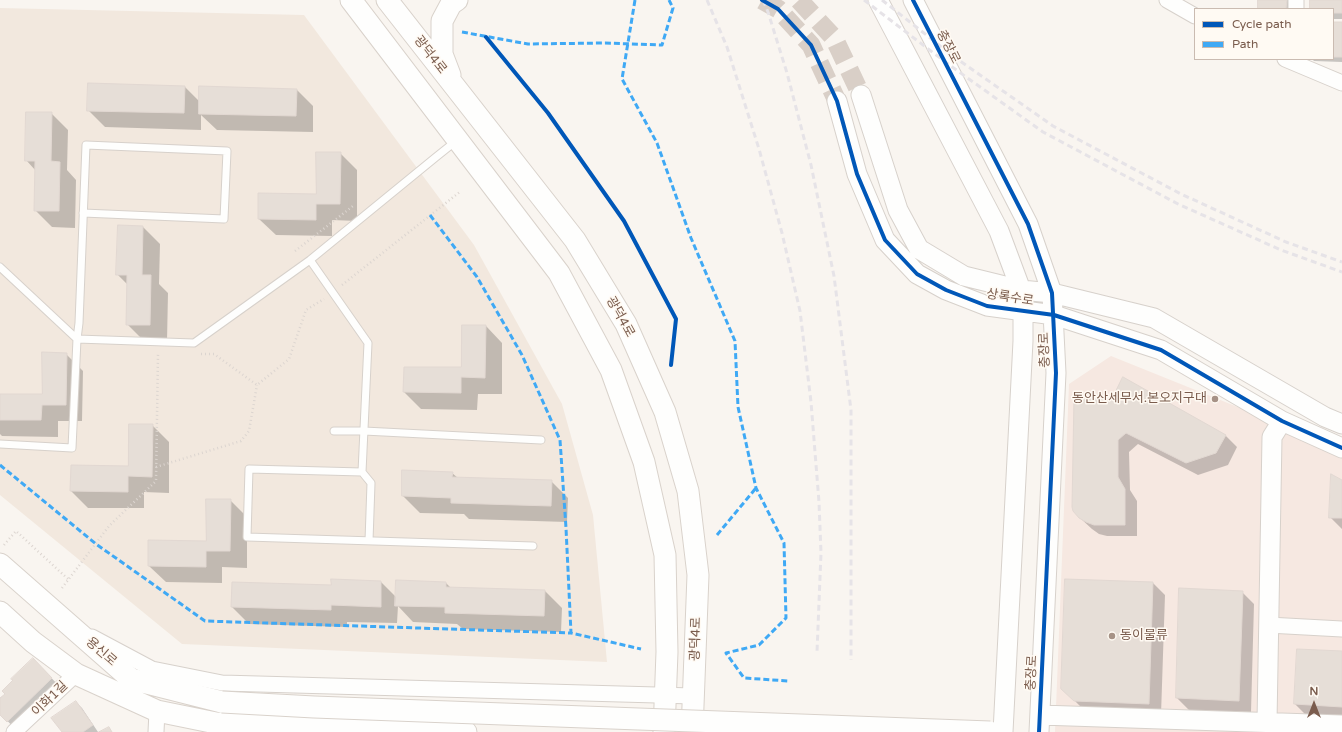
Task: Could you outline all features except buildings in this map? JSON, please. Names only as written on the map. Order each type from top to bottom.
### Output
[{"type":"main road","points":[[351,0],[559,273],[610,370],[644,462],[665,555],[667,652],[664,732]]},
{"type":"main road","name":"광덕4로","points":[[387,0],[575,240],[626,324],[665,412],[688,491],[698,575],[692,732]]},
{"type":"main road","points":[[453,85],[442,54],[442,21],[451,4],[456,0]]},
{"type":"main road","name":"용신로","points":[[0,564],[131,679],[222,702],[314,707],[990,732]]},
{"type":"main road","name":"용신로","points":[[0,612],[33,642],[76,674],[157,711],[216,723],[466,732]]},
{"type":"street","name":"충장로","points":[[878,0],[999,231],[1021,290],[1023,310],[1023,341],[1003,732]]},
{"type":"street","name":"충장로","points":[[912,0],[1028,224],[1052,293],[1056,373],[1040,723]]},
{"type":"street","points":[[1168,0],[1194,15]]},
{"type":"street","points":[[1291,60],[1342,83]]},
{"type":"street","name":"상록수로","points":[[861,96],[898,210],[919,249],[964,276],[1021,290],[1052,293],[1154,318],[1325,417],[1342,424]]},
{"type":"street","name":"상록수로","points":[[837,101],[857,174],[884,240],[917,274],[946,290],[987,306],[1054,315],[1161,350],[1282,421],[1342,448]]},
{"type":"street","points":[[1267,722],[1272,437],[1282,421]]},
{"type":"street","points":[[68,624],[152,669],[222,683],[693,696]]},
{"type":"street","points":[[1268,625],[1342,628]]},
{"type":"street","name":"이화1길","points":[[22,729],[76,674]]},
{"type":"street","points":[[156,732],[157,711]]},
{"type":"street","points":[[1040,723],[1267,722],[1342,725]]},
{"type":"lane","points":[[0,267],[77,339],[194,344],[310,260],[458,140]]},
{"type":"lane","points":[[0,444],[72,448],[79,323],[83,213],[86,145],[227,151],[224,219],[83,213]]},
{"type":"lane","points":[[310,260],[368,343],[362,472],[371,483],[369,541]]},
{"type":"lane","points":[[334,431],[364,431],[541,440]]},
{"type":"lane","points":[[362,472],[249,469],[247,537],[533,546]]},
{"type":"path","points":[[156,467],[241,441],[249,431],[257,385],[289,359],[306,310],[333,292],[461,191]]},
{"type":"path","points":[[62,588],[109,526],[156,481],[158,353],[165,353]]},
{"type":"path","points":[[200,354],[214,354],[257,385]]},
{"type":"path","points":[[0,550],[16,532],[69,580]]},
{"type":"shaded area","points":[[0,8],[304,15],[474,245],[562,404],[593,515],[607,662],[182,644],[0,495]]},
{"type":"shaded area","points":[[1111,356],[1342,449],[1342,732],[1055,732],[1069,384]]},
{"type":"tunnel","points":[[762,0],[778,9],[811,45],[837,101]]},
{"type":"tunnel","points":[[799,0],[834,38],[861,95]]},
{"type":"railway","points":[[707,0],[727,47],[759,149],[782,233],[800,311],[811,402],[819,502],[821,553],[817,652]]},
{"type":"railway","points":[[763,0],[787,73],[811,165],[834,276],[851,410],[851,660]]},
{"type":"railway","points":[[864,0],[948,64],[1043,132],[1178,204],[1281,250],[1342,272]]},
{"type":"railway","points":[[882,0],[953,56],[1053,126],[1181,194],[1286,242],[1342,262]]},
{"type":"marked path","points":[[635,0],[622,79],[657,143],[691,238],[735,341],[738,407],[756,488],[784,543],[786,618],[759,645],[726,653],[744,678],[788,681]]},
{"type":"marked path","points":[[462,32],[528,44],[605,43],[662,45],[673,8],[669,0]]},
{"type":"marked path","points":[[430,215],[477,277],[522,355],[560,440],[571,633],[641,649]]},
{"type":"marked path","points":[[0,465],[96,544],[205,621],[571,633]]},
{"type":"marked path","points":[[717,535],[756,488]]},
{"type":"cycle path","points":[[762,0],[778,9],[811,45],[837,101],[857,174],[885,240],[917,274],[946,290],[987,306],[1054,315],[1161,350],[1282,421],[1342,448]]},
{"type":"cycle path","points":[[913,0],[1028,224],[1052,293],[1056,373],[1039,732]]},
{"type":"cycle path","points":[[486,37],[548,113],[624,221],[676,319],[671,365]]},
{"type":"place","name":"동안산세무서.본오지구대","points":[[1215,399]]},
{"type":"place","name":"동이물류","points":[[1112,636]]}]
